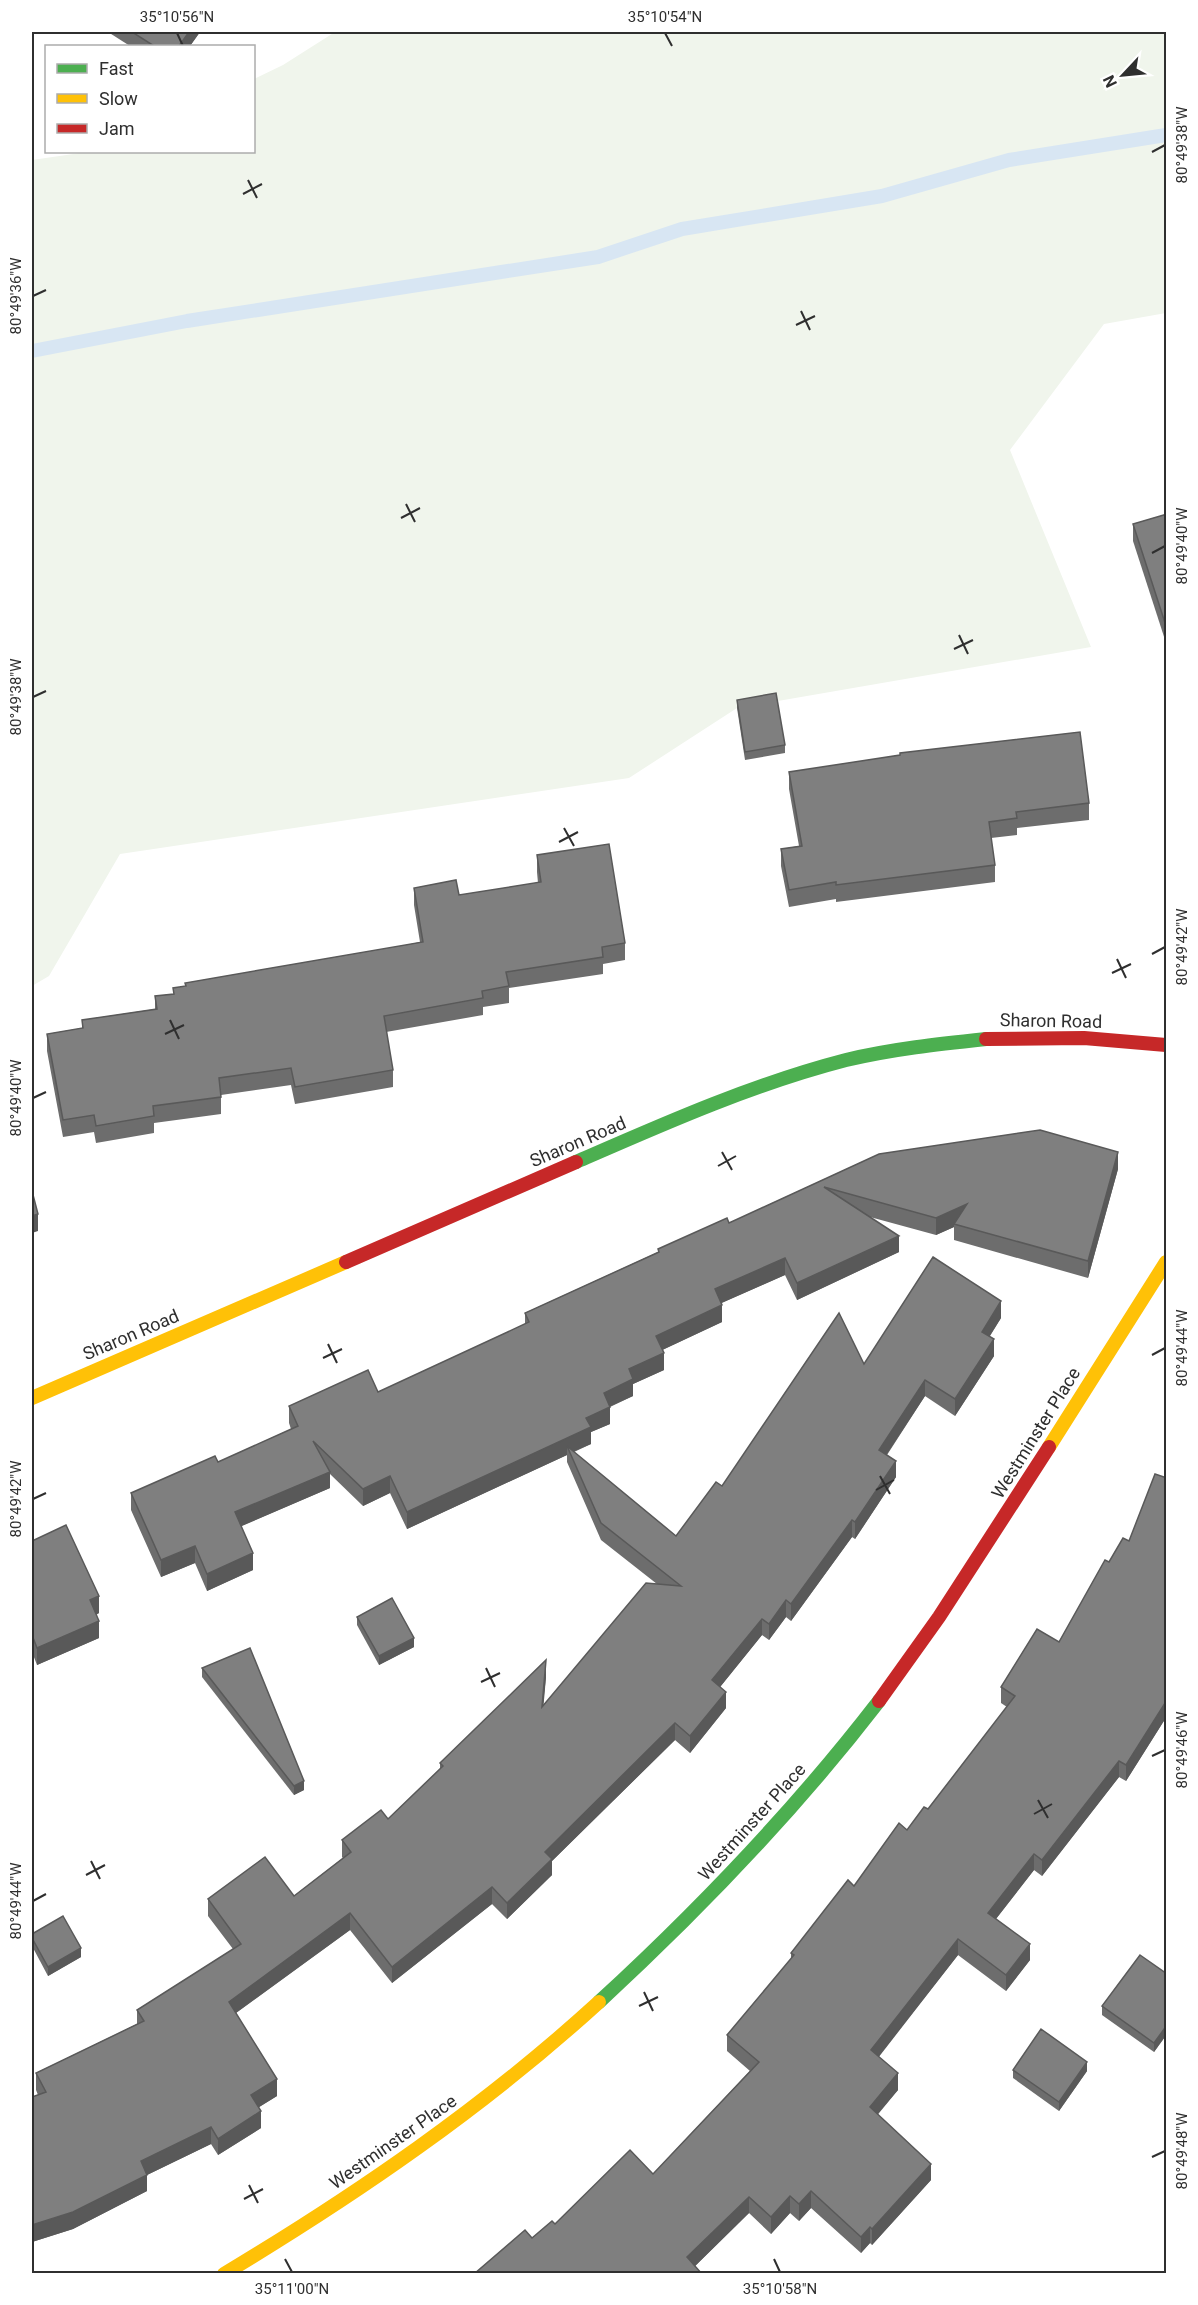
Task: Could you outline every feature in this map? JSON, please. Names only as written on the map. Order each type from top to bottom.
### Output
[{"type":"street","name":"Sharon Road","points":[[32,1398],[599,1152],[718,1103],[804,1072],[899,1049],[999,1037],[1084,1038],[1167,1045]]},
{"type":"street","name":"Westminster Place","points":[[224,2274],[380,2176],[496,2091],[631,1974],[782,1818],[868,1715],[909,1660],[1032,1475],[1167,1262]]},
{"type":"shaded area","points":[[335,32],[1166,32],[1166,313],[1104,324],[1010,450],[1091,647],[737,708],[629,778],[120,854],[49,976],[32,986],[32,160],[80,153],[255,153],[255,79],[283,65]]},
{"type":"building","points":[[132,32],[189,32],[180,45],[152,45]]},
{"type":"building","points":[[1167,514],[1167,629],[1133,524]]},
{"type":"building","points":[[776,693],[785,745],[745,752],[737,700]]},
{"type":"building","points":[[1080,732],[1089,803],[1016,812],[1017,818],[989,822],[995,865],[836,885],[836,882],[789,890],[781,849],[802,846],[789,772],[900,755],[900,753]]},
{"type":"building","points":[[609,844],[625,943],[602,947],[603,957],[506,972],[509,986],[482,991],[483,998],[384,1016],[393,1070],[295,1087],[291,1068],[219,1078],[221,1097],[153,1106],[154,1116],[96,1126],[94,1115],[63,1120],[47,1034],[83,1028],[82,1020],[157,1009],[155,996],[174,994],[173,988],[186,986],[185,983],[423,942],[414,888],[456,880],[459,895],[541,882],[537,855]]},
{"type":"building","points":[[1040,1130],[1118,1152],[1088,1261],[954,1224],[967,1204],[936,1218],[824,1187],[899,1236],[797,1283],[785,1258],[715,1289],[722,1305],[656,1336],[664,1353],[629,1369],[633,1379],[604,1393],[610,1407],[586,1418],[591,1427],[407,1512],[390,1476],[363,1489],[313,1441],[330,1472],[235,1512],[253,1553],[207,1574],[195,1546],[161,1560],[131,1493],[215,1456],[218,1462],[298,1426],[289,1406],[368,1370],[378,1392],[529,1322],[525,1313],[659,1252],[658,1249],[727,1218],[729,1223],[879,1154]]},
{"type":"building","points":[[32,1191],[38,1214],[32,1216]]},
{"type":"building","points":[[933,1257],[1001,1301],[982,1332],[994,1339],[955,1399],[925,1380],[879,1450],[896,1461],[855,1522],[852,1520],[791,1604],[786,1600],[769,1624],[762,1619],[712,1680],[726,1692],[690,1736],[675,1723],[545,1852],[552,1859],[507,1903],[492,1887],[392,1967],[350,1913],[229,2002],[277,2079],[251,2095],[261,2111],[218,2139],[211,2127],[141,2161],[147,2175],[73,2212],[32,2225],[32,2097],[46,2092],[36,2073],[144,2021],[137,2010],[241,1944],[208,1899],[265,1857],[294,1896],[351,1852],[342,1840],[381,1810],[388,1819],[443,1766],[440,1763],[546,1660],[542,1707],[646,1583],[681,1586],[601,1523],[567,1446],[676,1536],[716,1482],[722,1486],[839,1313],[864,1364]]},
{"type":"building","points":[[1155,1474],[1167,1478],[1167,1700],[1126,1765],[1119,1761],[1042,1860],[1034,1854],[988,1913],[1030,1944],[1006,1975],[958,1939],[871,2050],[898,2073],[870,2107],[931,2164],[872,2229],[870,2227],[861,2237],[811,2191],[799,2204],[790,2196],[771,2217],[749,2197],[687,2257],[702,2274],[474,2274],[525,2230],[532,2238],[552,2221],[555,2224],[630,2150],[653,2174],[759,2062],[727,2035],[794,1955],[791,1953],[848,1880],[854,1886],[899,1823],[907,1830],[924,1807],[928,1809],[1015,1696],[1001,1687],[1037,1629],[1059,1642],[1105,1560],[1109,1562],[1123,1538],[1129,1541]]},
{"type":"building","points":[[66,1525],[99,1596],[90,1600],[99,1621],[37,1648],[32,1635],[32,1541]]},
{"type":"building","points":[[392,1598],[414,1638],[379,1656],[357,1617]]},
{"type":"building","points":[[250,1648],[304,1781],[294,1786],[202,1668]]},
{"type":"building","points":[[63,1916],[81,1948],[48,1967],[32,1934]]},
{"type":"building","points":[[1140,1955],[1167,1974],[1167,2025],[1154,2043],[1102,2006]]},
{"type":"building","points":[[1041,2029],[1087,2062],[1059,2102],[1013,2070]]},
{"type":"waterway","points":[[32,351],[187,321],[598,257],[682,229],[882,196],[1009,160],[1166,135]]},
{"type":"traffic: fast","points":[[576,1162],[709,1106],[811,1070],[881,1053],[986,1039]]},
{"type":"traffic: fast","points":[[599,2002],[674,1931],[745,1858],[814,1781],[879,1701]]},
{"type":"traffic: slow","points":[[32,1398],[346,1262]]},
{"type":"traffic: slow","points":[[1049,1447],[1166,1262]]},
{"type":"traffic: slow","points":[[224,2274],[323,2213],[465,2113],[511,2078],[599,2002]]},
{"type":"traffic: jam","points":[[986,1039],[1084,1038],[1166,1045]]},
{"type":"traffic: jam","points":[[346,1262],[576,1162]]},
{"type":"traffic: jam","points":[[879,1701],[939,1617],[1049,1447]]}]
